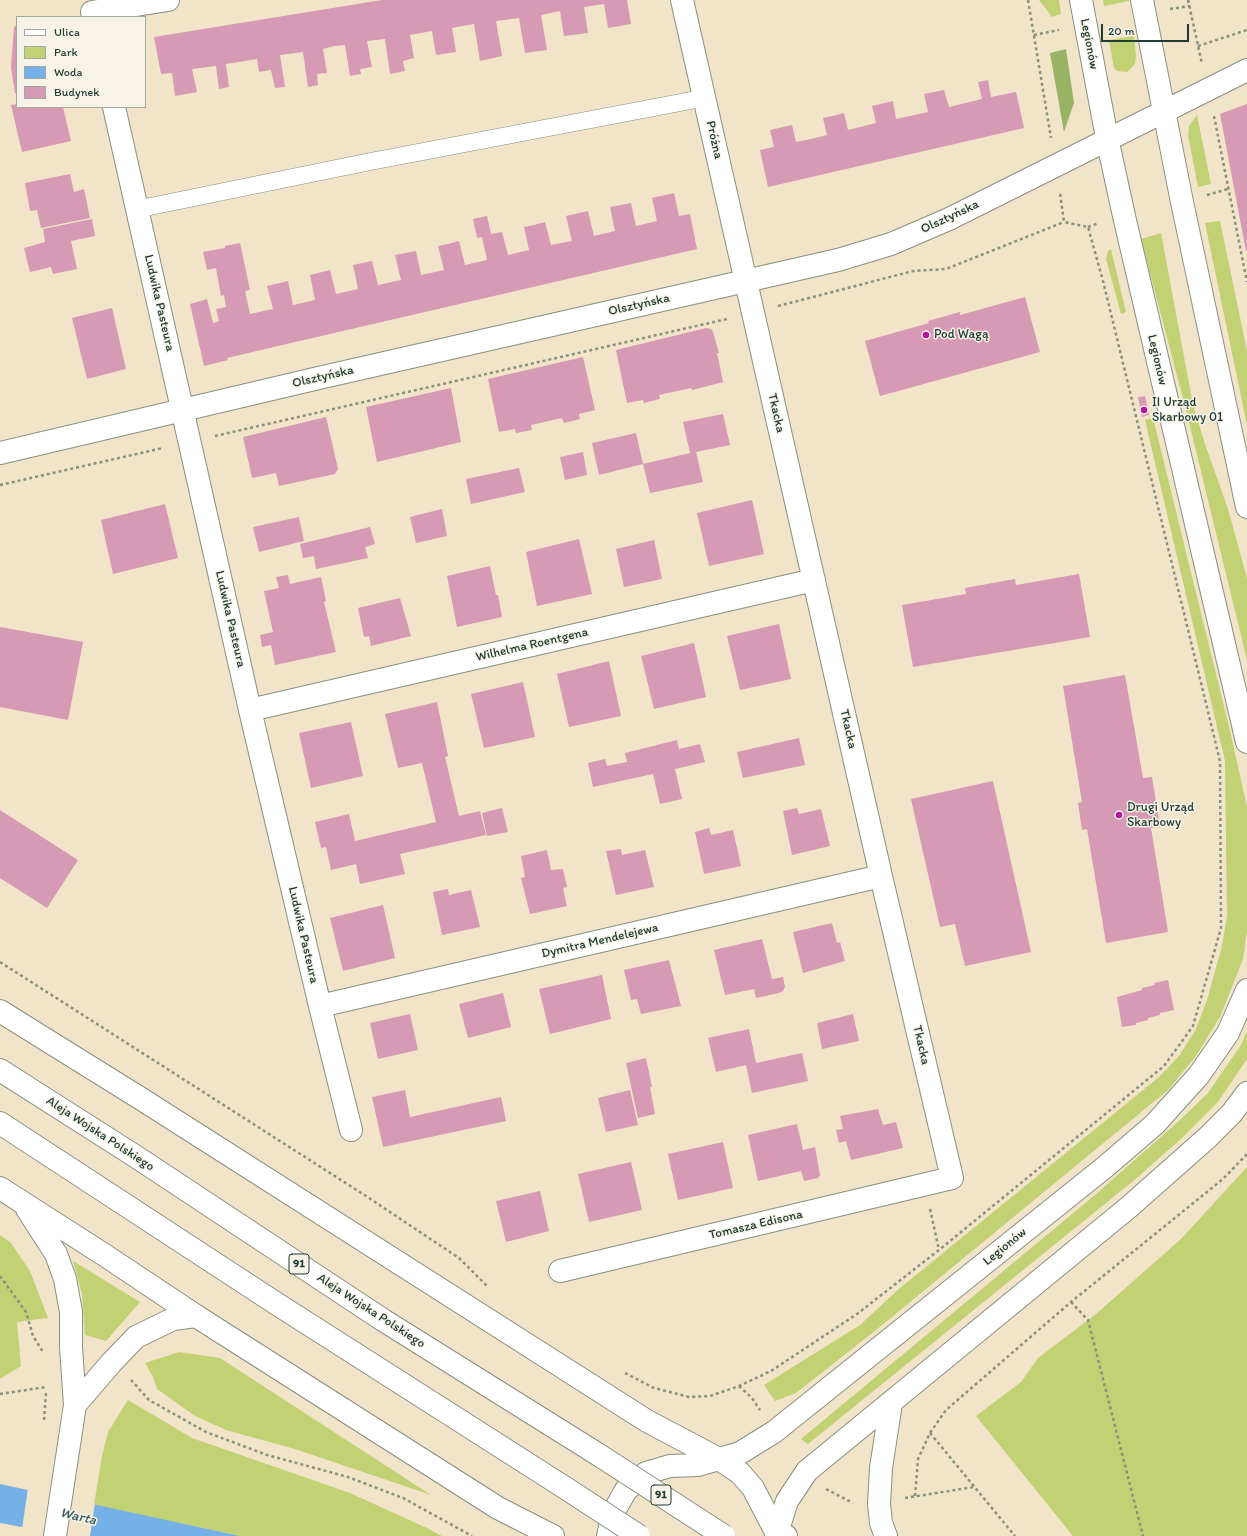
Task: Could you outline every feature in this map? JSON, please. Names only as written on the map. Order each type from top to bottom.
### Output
[{"type":"street","points":[[93,10],[168,0]]},
{"type":"street","name":"Próżna","points":[[682,0],[746,280]]},
{"type":"street","name":"Legionów","points":[[1081,0],[1107,138],[1126,224],[1247,742]]},
{"type":"street","points":[[1142,0],[1247,507]]},
{"type":"street","name":"Olsztyńska","points":[[0,453],[838,260],[890,244],[949,218],[1107,138],[1247,70]]},
{"type":"street","name":"Ludwika Pasteura","points":[[114,108],[184,410],[250,710],[351,1130]]},
{"type":"street","name":"Tkacka","points":[[746,280],[881,876],[952,1178]]},
{"type":"street","name":"Wilhelma Roentgena","points":[[250,710],[814,580]]},
{"type":"street","name":"Dymitra Mendelejewa","points":[[320,1006],[881,876]]},
{"type":"street","name":"Legionów","points":[[608,1536],[613,1513],[626,1490],[646,1473],[670,1466],[698,1465],[740,1453],[774,1432],[1106,1167],[1155,1124],[1203,1069],[1228,1033],[1247,990]]},
{"type":"street","points":[[0,1011],[157,1108],[647,1421],[720,1459],[740,1473],[753,1488],[779,1535]]},
{"type":"street","name":"Aleja Wojska Polskiego","points":[[0,1070],[141,1160],[384,1320],[599,1455],[724,1536]]},
{"type":"street","points":[[779,1535],[787,1500],[807,1471],[1129,1207],[1207,1138],[1232,1113],[1247,1093]]},
{"type":"street","points":[[0,1123],[277,1304],[639,1536]]},
{"type":"street","name":"Tomasza Edisona","points":[[560,1271],[952,1178]]},
{"type":"street","points":[[0,1188],[196,1316],[498,1508],[553,1536]]},
{"type":"street","points":[[22,1202],[56,1254],[65,1279],[71,1312],[71,1346],[75,1405],[55,1536]]},
{"type":"street","points":[[75,1405],[136,1337],[174,1318],[196,1316]]},
{"type":"street","points":[[886,1536],[881,1523],[879,1504],[881,1468],[891,1403]]},
{"type":"lane","points":[[138,209],[368,162],[704,98]]},
{"type":"path","points":[[1028,0],[1051,142]]},
{"type":"path","points":[[1188,0],[1199,52]]},
{"type":"path","points":[[1168,10],[1190,6]]},
{"type":"path","points":[[1034,35],[1064,29]]},
{"type":"path","points":[[1198,46],[1247,30]]},
{"type":"path","points":[[1214,115],[1247,282]]},
{"type":"path","points":[[1201,197],[1228,189]]},
{"type":"path","points":[[1061,200],[1064,222]]},
{"type":"path","points":[[0,485],[753,312],[913,271],[946,269],[1064,222],[1088,227],[1104,222]]},
{"type":"path","points":[[619,1370],[654,1388],[690,1397],[710,1396],[739,1386],[771,1371],[856,1314],[939,1250],[1164,1066],[1193,1026],[1221,928],[1220,761],[1103,281],[1088,227]]},
{"type":"path","points":[[0,962],[366,1196],[459,1258],[485,1285],[492,1289]]},
{"type":"path","points":[[915,1496],[918,1459],[930,1433],[946,1410],[1071,1302],[1223,1180],[1247,1154]]},
{"type":"path","points":[[924,1185],[939,1250]]},
{"type":"path","points":[[0,1276],[26,1312],[33,1336],[43,1350]]},
{"type":"path","points":[[1071,1302],[1088,1320],[1143,1536]]},
{"type":"path","points":[[131,1380],[149,1400],[206,1432],[267,1455],[348,1477],[396,1496],[472,1536]]},
{"type":"path","points":[[739,1386],[752,1398]]},
{"type":"path","points":[[0,1394],[46,1387],[44,1424]]},
{"type":"path","points":[[930,1433],[1015,1536]]},
{"type":"path","points":[[807,1471],[826,1489],[858,1506],[879,1504],[915,1496],[974,1487]]},
{"type":"green space","points":[[1039,0],[1059,0],[1061,14],[1052,17]]},
{"type":"green space","points":[[1103,0],[1129,0],[1129,1],[1104,6]]},
{"type":"green space","points":[[1134,36],[1136,55],[1135,64],[1127,72],[1117,71],[1114,68],[1109,40]]},
{"type":"green space","points":[[1066,49],[1074,103],[1064,132],[1050,53]]},
{"type":"green space","points":[[1197,115],[1211,184],[1198,187],[1188,135],[1189,126]]},
{"type":"green space","points":[[1220,221],[1247,351],[1247,425],[1205,223]]},
{"type":"green space","points":[[1161,233],[1193,405],[1228,509],[1247,578],[1247,660],[1185,406],[1141,239]]},
{"type":"green space","points":[[1111,249],[1126,312],[1121,314],[1106,259],[1108,251]]},
{"type":"green space","points":[[1153,418],[1231,735],[1247,807],[1247,931],[1243,959],[1220,1017],[1196,1056],[1168,1090],[881,1326],[796,1393],[775,1401],[764,1385],[860,1325],[900,1288],[1159,1077],[1179,1056],[1196,1029],[1207,1000],[1222,946],[1227,916],[1225,761],[1145,420]]},
{"type":"green space","points":[[1247,1031],[1247,1059],[1218,1102],[1181,1139],[1132,1182],[808,1444],[801,1439],[1095,1195],[1180,1120],[1208,1093],[1241,1045]]},
{"type":"green space","points":[[1247,1167],[1247,1536],[1073,1536],[976,1416],[1021,1382],[1038,1358],[1096,1314],[1181,1239]]},
{"type":"green space","points":[[0,1235],[11,1243],[30,1271],[48,1318],[17,1322],[21,1366],[0,1379]]},
{"type":"green space","points":[[73,1261],[140,1302],[106,1341],[85,1335],[82,1294]]},
{"type":"green space","points":[[179,1352],[220,1358],[431,1495],[295,1449],[226,1430],[195,1416],[157,1389],[153,1377],[145,1363]]},
{"type":"green space","points":[[128,1400],[192,1438],[350,1493],[442,1536],[240,1536],[94,1505],[102,1456],[108,1432]]},
{"type":"water","name":"Warta","points":[[0,1484],[240,1536],[70,1536],[0,1523]]},
{"type":"pier","points":[[28,1488],[95,1503],[90,1536],[59,1536],[22,1529]]},
{"type":"building","points":[[382,0],[627,0],[631,24],[608,28],[604,4],[584,7],[588,33],[564,36],[560,11],[541,15],[547,50],[525,53],[519,18],[496,21],[502,56],[480,61],[474,24],[452,28],[456,52],[436,55],[432,31],[410,35],[414,58],[403,61],[405,71],[390,74],[385,39],[367,41],[372,67],[360,69],[361,74],[350,76],[345,45],[334,46],[323,49],[327,73],[317,74],[318,85],[308,87],[303,52],[280,55],[285,87],[275,88],[271,70],[259,72],[257,59],[226,64],[229,87],[219,89],[216,66],[192,69],[197,92],[175,96],[172,73],[161,74],[154,37]]},
{"type":"building","points":[[16,26],[16,93],[11,67],[14,27]]},
{"type":"building","points":[[988,80],[991,97],[1016,92],[1024,128],[768,187],[760,150],[774,147],[770,130],[792,125],[796,142],[811,139],[827,135],[823,118],[844,113],[848,130],[876,123],[872,106],[893,101],[896,119],[928,112],[924,94],[944,90],[949,107],[982,99],[978,82]]},
{"type":"building","points":[[16,104],[16,108],[63,108],[71,141],[22,152],[11,105]]},
{"type":"building","points":[[1247,104],[1247,251],[1246,251],[1220,114]]},
{"type":"building","points":[[70,174],[74,192],[84,189],[90,218],[41,228],[37,210],[30,211],[25,183]]},
{"type":"building","points":[[674,193],[679,216],[690,214],[697,249],[227,358],[228,360],[204,366],[190,304],[207,299],[213,323],[219,321],[216,309],[226,307],[224,295],[221,296],[216,268],[207,270],[203,252],[225,248],[225,246],[240,243],[250,290],[245,291],[250,314],[273,309],[267,286],[288,281],[293,305],[315,300],[310,275],[330,270],[336,294],[358,289],[353,265],[372,261],[378,285],[401,280],[395,255],[416,251],[421,275],[444,270],[438,246],[459,241],[465,265],[487,260],[482,237],[477,238],[473,219],[487,216],[491,234],[502,232],[508,255],[529,250],[524,227],[545,222],[551,245],[572,241],[566,216],[588,211],[594,236],[615,231],[610,207],[631,203],[636,226],[657,221],[652,198]]},
{"type":"building","points":[[92,219],[95,236],[71,241],[77,269],[53,274],[51,267],[30,272],[24,248],[45,242],[43,229]]},
{"type":"building","points":[[1025,297],[1040,352],[880,396],[865,341],[929,323],[928,321],[960,312],[960,315]]},
{"type":"building","points":[[112,308],[126,369],[87,379],[72,318]]},
{"type":"building","points":[[706,328],[711,329],[713,332],[719,353],[717,353],[723,382],[692,390],[691,388],[659,395],[660,399],[644,403],[643,400],[627,403],[616,350]]},
{"type":"building","points":[[583,357],[595,410],[579,414],[580,419],[564,423],[562,418],[531,425],[532,430],[516,433],[515,429],[499,432],[488,379]]},
{"type":"building","points":[[451,388],[461,442],[377,462],[366,407]]},
{"type":"building","points":[[1145,396],[1149,415],[1142,417],[1138,397]]},
{"type":"building","points":[[723,414],[730,445],[696,452],[703,482],[650,493],[643,464],[690,453],[683,422]]},
{"type":"building","points":[[326,417],[338,469],[335,474],[279,486],[276,473],[252,478],[243,437]]},
{"type":"building","points":[[636,433],[643,464],[599,475],[592,443]]},
{"type":"building","points":[[583,452],[587,475],[565,480],[560,457]]},
{"type":"building","points":[[519,468],[525,492],[471,504],[466,479]]},
{"type":"building","points":[[752,500],[764,554],[709,566],[697,513]]},
{"type":"building","points":[[165,504],[178,558],[113,574],[101,520]]},
{"type":"building","points":[[442,509],[447,536],[416,543],[410,517]]},
{"type":"building","points":[[299,517],[304,541],[259,552],[253,527]]},
{"type":"building","points":[[370,527],[375,544],[365,547],[368,558],[316,569],[314,556],[303,558],[300,544]]},
{"type":"building","points":[[579,539],[592,594],[537,606],[526,552]]},
{"type":"building","points":[[654,540],[662,579],[624,587],[616,549]]},
{"type":"building","points":[[490,566],[502,617],[457,627],[447,576]]},
{"type":"building","points":[[1079,574],[1090,637],[913,667],[902,605],[966,594],[965,588],[1015,579],[1016,585]]},
{"type":"building","points":[[288,575],[290,584],[321,577],[326,601],[324,602],[336,652],[275,665],[271,645],[262,647],[260,635],[273,632],[264,591],[279,588],[276,577]]},
{"type":"building","points":[[400,598],[411,636],[371,646],[369,636],[364,637],[358,608]]},
{"type":"building","points":[[779,624],[791,679],[740,690],[727,636]]},
{"type":"building","points":[[0,627],[83,642],[68,720],[0,707]]},
{"type":"building","points":[[694,643],[706,697],[654,709],[641,656]]},
{"type":"building","points":[[609,661],[621,716],[569,727],[557,674]]},
{"type":"building","name":"Drugi Urząd Skarbowy","points":[[1125,675],[1143,778],[1152,777],[1160,827],[1151,828],[1168,932],[1106,943],[1087,829],[1082,830],[1078,803],[1082,802],[1063,686]]},
{"type":"building","points":[[523,682],[535,737],[484,748],[471,694]]},
{"type":"building","points":[[437,702],[448,756],[445,757],[459,816],[480,811],[486,835],[400,854],[405,874],[360,884],[356,864],[331,870],[326,847],[321,848],[315,822],[349,814],[355,841],[436,822],[422,763],[398,768],[385,714]]},
{"type":"building","points":[[351,722],[363,776],[311,788],[299,733]]},
{"type":"building","points":[[799,738],[805,765],[743,778],[737,752]]},
{"type":"building","points":[[677,740],[679,749],[700,744],[705,762],[675,769],[682,799],[660,804],[653,774],[593,787],[588,763],[605,759],[607,766],[627,762],[625,753]]},
{"type":"building","points":[[993,781],[1031,952],[965,966],[955,924],[940,927],[911,799]]},
{"type":"building","points":[[502,808],[508,832],[487,836],[482,813]]},
{"type":"building","points":[[797,808],[799,814],[821,809],[830,846],[792,855],[783,811]]},
{"type":"building","points":[[0,810],[78,860],[47,908],[0,878]]},
{"type":"building","points":[[709,828],[711,835],[733,830],[741,866],[704,874],[695,832]]},
{"type":"building","points":[[621,849],[622,855],[645,850],[654,887],[616,895],[606,851]]},
{"type":"building","points":[[547,850],[551,870],[563,869],[567,887],[563,888],[567,906],[530,914],[521,878],[525,877],[521,856]]},
{"type":"building","points":[[448,889],[449,895],[471,890],[480,927],[442,935],[433,892]]},
{"type":"building","points":[[383,905],[395,958],[343,971],[330,918]]},
{"type":"building","points":[[832,923],[837,943],[840,942],[845,961],[803,973],[793,932]]},
{"type":"building","points":[[762,939],[772,979],[783,977],[785,987],[783,991],[756,998],[754,989],[725,995],[714,950]]},
{"type":"building","points":[[669,960],[681,1006],[641,1014],[637,999],[631,1000],[624,970]]},
{"type":"building","points":[[602,975],[611,1019],[550,1034],[539,989]]},
{"type":"building","points":[[1168,980],[1174,1010],[1160,1013],[1160,1015],[1148,1018],[1148,1020],[1136,1023],[1136,1025],[1122,1027],[1117,997],[1142,990],[1142,988],[1155,985],[1154,983]]},
{"type":"building","points":[[503,993],[511,1027],[468,1038],[459,1004]]},
{"type":"building","points":[[410,1014],[418,1050],[378,1059],[370,1023]]},
{"type":"building","points":[[853,1014],[859,1041],[822,1049],[817,1023]]},
{"type":"building","points":[[749,1029],[756,1063],[802,1053],[808,1081],[752,1093],[746,1065],[716,1072],[708,1038]]},
{"type":"building","points":[[646,1058],[652,1087],[650,1087],[655,1114],[638,1118],[626,1063]]},
{"type":"building","points":[[405,1090],[410,1117],[501,1097],[506,1121],[383,1147],[372,1097]]},
{"type":"building","points":[[630,1090],[638,1125],[606,1132],[598,1098]]},
{"type":"building","points":[[878,1109],[883,1125],[896,1122],[903,1148],[851,1160],[846,1141],[839,1143],[836,1130],[843,1129],[840,1116]]},
{"type":"building","points":[[797,1124],[803,1150],[815,1147],[820,1175],[818,1178],[804,1181],[801,1171],[758,1181],[748,1135]]},
{"type":"building","points":[[723,1142],[733,1188],[678,1200],[668,1154]]},
{"type":"building","points":[[631,1162],[642,1210],[589,1222],[578,1174]]},
{"type":"building","points":[[540,1191],[549,1231],[506,1242],[496,1201]]},
{"type":"place","name":"Pod Wagą","points":[[926,335]]},
{"type":"place","name":"II Urząd Skarbowy 01","points":[[1144,410]]},
{"type":"place","name":"Drugi Urząd Skarbowy","points":[[1119,815]]}]
